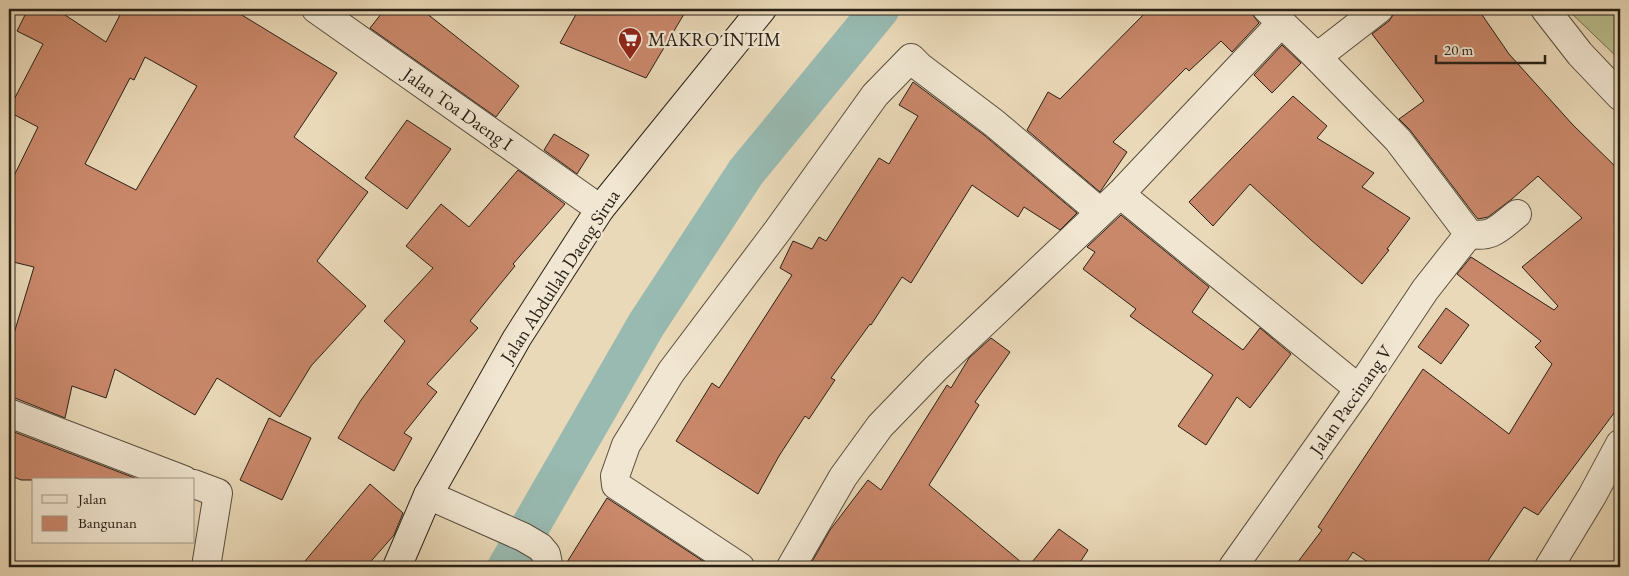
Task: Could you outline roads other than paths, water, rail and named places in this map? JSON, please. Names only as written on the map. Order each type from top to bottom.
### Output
[{"type":"street","name":"Jalan Toa Daeng I","points":[[316,9],[600,209]]},
{"type":"street","name":"Jalan Abdullah Daeng Sirua","points":[[397,567],[437,498],[517,338],[600,209],[762,9]]},
{"type":"street","points":[[1317,57],[1379,9]]},
{"type":"street","points":[[1545,9],[1580,54],[1620,96]]},
{"type":"street","points":[[791,567],[843,476],[880,426],[936,368],[1110,203],[1274,16],[1398,140],[1469,234],[1480,236],[1491,234],[1517,214]]},
{"type":"street","points":[[740,567],[616,485],[617,467],[626,445],[671,372],[778,230],[875,95],[912,58],[920,67],[988,118],[1110,203],[1359,390]]},
{"type":"street","name":"Jalan Paccinang V","points":[[1233,567],[1359,390],[1425,290],[1469,234]]},
{"type":"street","points":[[9,413],[179,478]]},
{"type":"street","points":[[1549,567],[1589,502],[1620,444]]},
{"type":"street","points":[[195,484],[218,493],[206,567]]},
{"type":"street","points":[[437,498],[523,537],[540,547],[546,554],[548,564],[546,567]]},
{"type":"waterway","points":[[507,567],[646,325],[746,172],[880,9]]},
{"type":"place","name":"MAKRO INTIM","points":[[630,60]]}]
